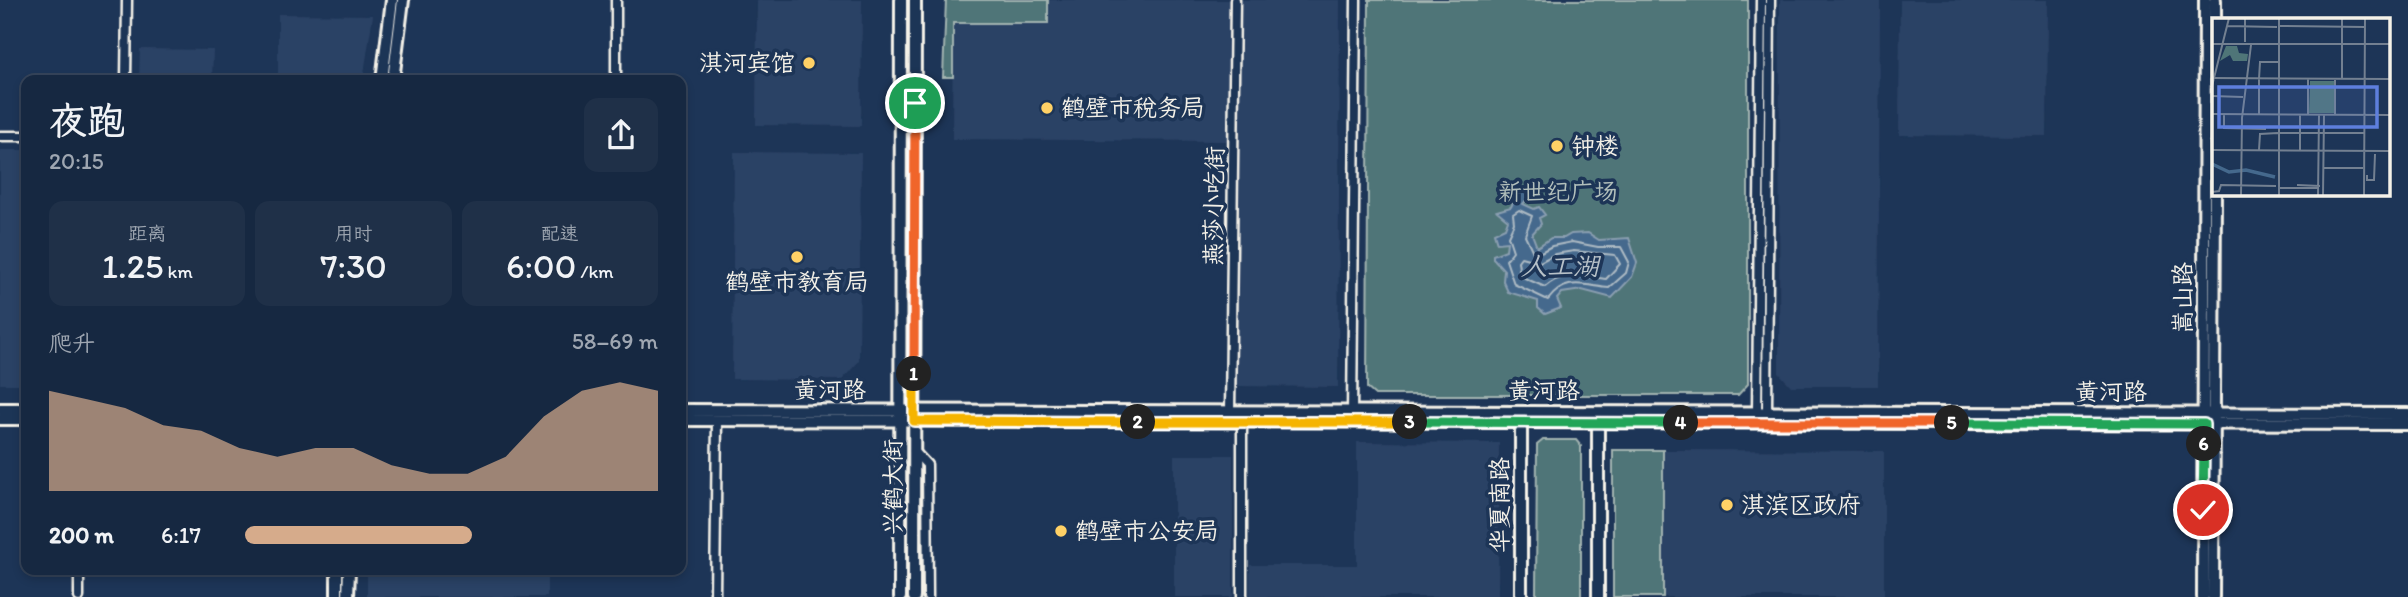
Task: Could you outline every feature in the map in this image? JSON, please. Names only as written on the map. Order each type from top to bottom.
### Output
[{"type":"main road","points":[[383,75],[392,0]]},
{"type":"main road","points":[[394,75],[403,0]]},
{"type":"main road","name":"兴鹤大街","points":[[900,597],[901,0]]},
{"type":"main road","name":"兴鹤大街","points":[[914,597],[915,0]]},
{"type":"main road","name":"嵩山路","points":[[2205,0],[2213,597]]},
{"type":"main road","points":[[2215,0],[2215,18]]},
{"type":"main road","name":"嵩山路","points":[[2203,597],[2215,196]]},
{"type":"main road","points":[[0,409],[21,409]]},
{"type":"main road","name":"黄河路","points":[[686,410],[900,416]]},
{"type":"main road","name":"黄河路","points":[[686,420],[1230,412],[1352,417],[1598,418],[2209,419],[2408,414]]},
{"type":"main road","name":"黄河路","points":[[1598,418],[1762,413],[2408,424]]},
{"type":"main road","name":"黄河路","points":[[914,416],[1242,422],[1352,417]]},
{"type":"main road","name":"华夏南路","points":[[1521,417],[1521,597]]},
{"type":"main road","points":[[1598,418],[1598,597]]},
{"type":"main road","points":[[0,419],[21,419]]},
{"type":"main road","points":[[337,575],[337,597]]},
{"type":"main road","points":[[348,597],[349,575]]},
{"type":"street","points":[[127,0],[127,75]]},
{"type":"street","points":[[616,0],[616,75]]},
{"type":"street","name":"燕莎小吃街","points":[[1230,412],[1235,0]]},
{"type":"street","points":[[1352,417],[1356,0]]},
{"type":"street","points":[[1760,0],[1762,413]]},
{"type":"street","points":[[1762,413],[1770,0]]},
{"type":"street","points":[[0,136],[21,136]]},
{"type":"street","points":[[715,597],[717,420]]},
{"type":"street","points":[[1242,422],[1242,597]]},
{"type":"street","points":[[914,451],[926,465],[928,597]]},
{"type":"street","points":[[79,575],[79,597]]},
{"type":"shaded area","name":"淇河宾馆","points":[[757,0],[862,0],[861,126],[756,125]]},
{"type":"shaded area","name":"鹤壁市税务局","points":[[1048,0],[1229,0],[1228,141],[952,139],[953,23],[1048,23]]},
{"type":"shaded area","points":[[1238,0],[1340,0],[1338,387],[1236,386]]},
{"type":"shaded area","points":[[1780,0],[1880,0],[1878,386],[1791,386],[1779,373]]},
{"type":"shaded area","points":[[1900,0],[2048,0],[2047,136],[1899,135]]},
{"type":"shaded area","points":[[278,14],[373,15],[364,75],[278,75]]},
{"type":"shaded area","points":[[140,49],[213,50],[212,75],[139,75]]},
{"type":"shaded area","points":[[0,150],[21,150],[21,384],[0,384]]},
{"type":"shaded area","name":"鹤壁市教育局","points":[[734,152],[861,153],[859,361],[842,380],[732,379]]},
{"type":"shaded area","points":[[1357,442],[1499,443],[1498,597],[1250,597],[1250,565],[1357,565]]},
{"type":"shaded area","name":"淇滨区政府","points":[[1663,450],[1884,451],[1884,597],[1663,597]]},
{"type":"shaded area","points":[[1174,455],[1233,455],[1233,597],[1174,597]]},
{"type":"shaded area","points":[[367,575],[547,575],[547,597],[367,597]]},
{"type":"green space","points":[[946,0],[1048,0],[1048,23],[953,23],[953,77],[943,77]]},
{"type":"green space","name":"新世纪广场","points":[[1369,0],[1748,0],[1748,384],[1738,395],[1375,395],[1367,388]]},
{"type":"green space","points":[[1543,440],[1576,440],[1581,446],[1581,597],[1536,597],[1537,445]]},
{"type":"green space","points":[[1613,450],[1663,450],[1663,597],[1613,597]]},
{"type":"water","name":"人工湖","points":[[1525,190],[1530,196],[1523,204],[1534,209],[1539,207],[1545,215],[1539,218],[1541,224],[1532,234],[1537,247],[1551,238],[1564,238],[1571,234],[1588,233],[1599,240],[1629,238],[1637,263],[1632,277],[1612,298],[1582,290],[1562,293],[1557,299],[1561,308],[1545,314],[1538,308],[1538,301],[1508,292],[1503,281],[1504,270],[1493,258],[1493,255],[1506,250],[1507,242],[1497,243],[1494,233],[1505,228],[1508,220],[1497,211],[1511,207],[1516,196]]},
{"type":"place","name":"淇河宾馆","points":[[809,63]]},
{"type":"place","name":"鹤壁市税务局","points":[[1047,108]]},
{"type":"place","name":"钟楼","points":[[1557,146]]},
{"type":"place","name":"鹤壁市教育局","points":[[797,257]]},
{"type":"place","name":"淇滨区政府","points":[[1727,505]]},
{"type":"place","name":"鹤壁市公安局","points":[[1061,531]]},
{"type":"route","points":[[915,103],[914,421],[2204,424],[2203,510]]}]
